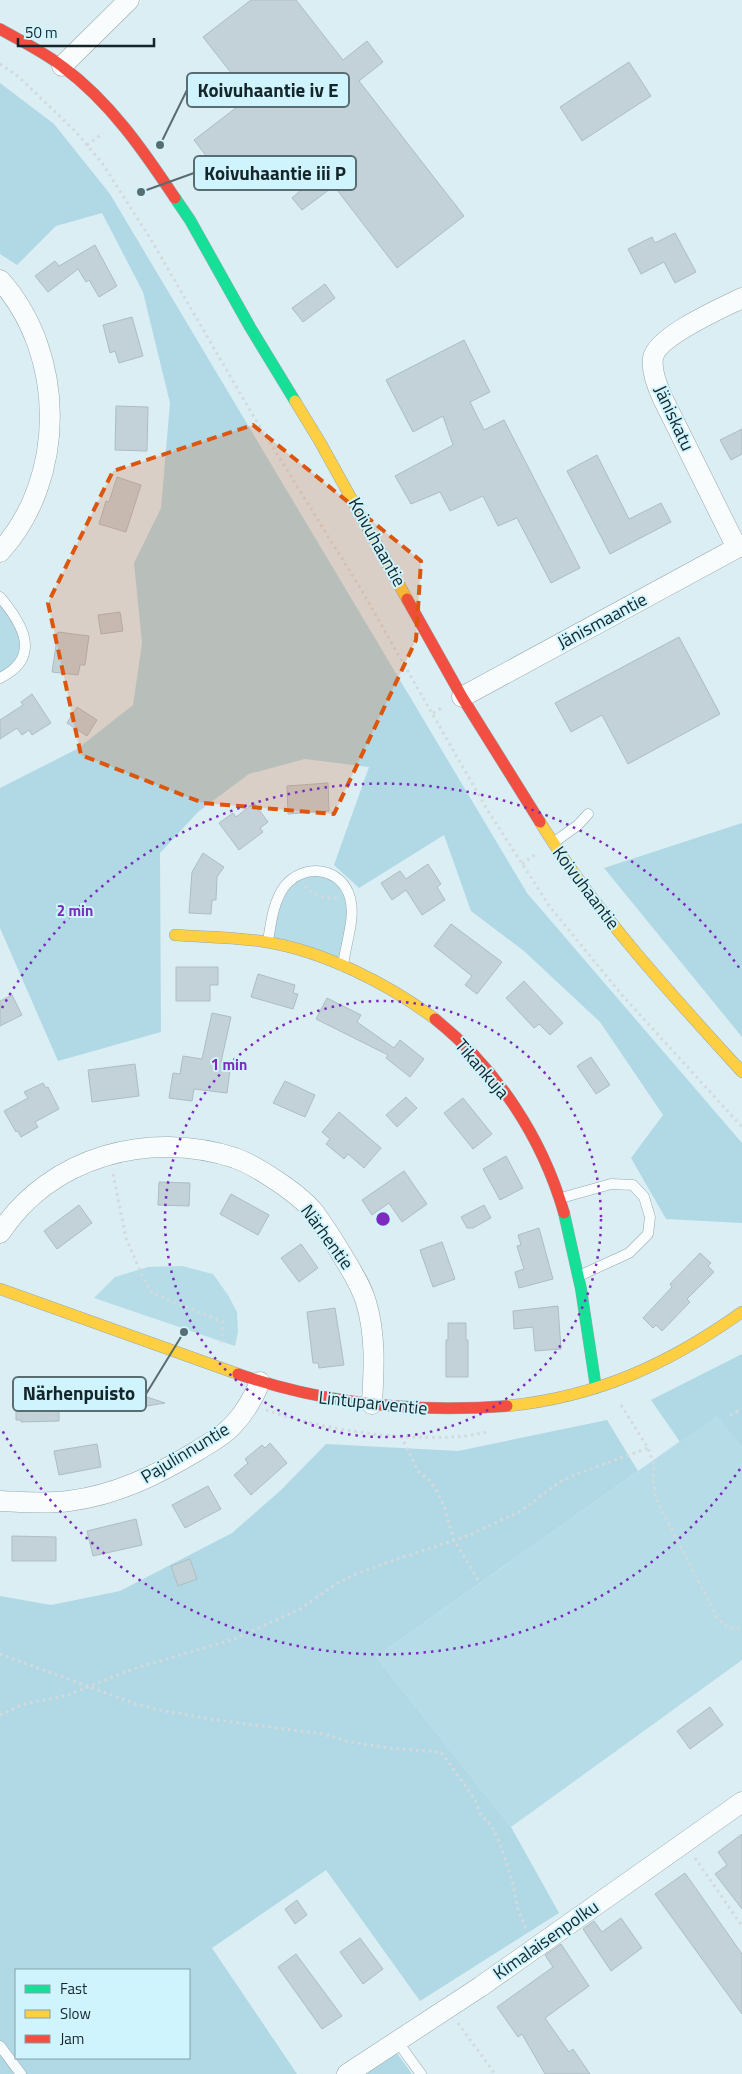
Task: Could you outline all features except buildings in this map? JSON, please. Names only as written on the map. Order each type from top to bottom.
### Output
[{"type":"street","points":[[62,66],[129,0]]},
{"type":"street","name":"Koivuhaantie","points":[[1,33],[62,66],[97,94],[137,141],[190,220],[250,327],[349,493],[462,697],[553,843],[622,936],[677,1001],[742,1072]]},
{"type":"street","points":[[0,280],[9,290],[24,314],[36,339],[44,364],[50,419],[48,446],[34,499],[21,523],[0,552]]},
{"type":"street","name":"Jäniskatu","points":[[740,546],[663,399],[656,382],[654,357],[657,348],[664,341],[742,298]]},
{"type":"street","name":"Jänismaantie","points":[[462,697],[740,546]]},
{"type":"street","name":"Tikankuja","points":[[175,936],[268,942],[296,949],[342,967],[409,1002],[447,1030],[468,1050],[506,1095],[521,1117],[547,1166],[560,1199],[580,1276],[596,1388]]},
{"type":"street","name":"Närhentie","points":[[0,1233],[11,1216],[36,1191],[63,1172],[110,1155],[129,1150],[157,1148],[211,1152],[236,1159],[287,1188],[312,1210],[358,1281],[366,1301],[374,1340],[372,1404]]},
{"type":"street","name":"Lintuparventie","points":[[0,1289],[260,1382],[312,1396],[348,1402],[432,1410],[515,1406],[596,1388],[642,1372],[676,1355],[707,1337],[742,1312]]},
{"type":"street","name":"Pajulinnuntie","points":[[0,1501],[67,1502],[100,1496],[138,1483],[167,1469],[215,1440],[233,1426],[250,1405],[260,1382]]},
{"type":"street","name":"Kimalaisenpolku","points":[[347,2074],[448,2008],[742,1802]]},
{"type":"lane","points":[[0,597],[21,624],[25,639],[24,652],[17,664],[9,673],[0,678]]},
{"type":"lane","points":[[553,843],[578,825],[588,814]]},
{"type":"lane","points":[[268,942],[273,910],[285,886],[296,876],[308,872],[322,871],[334,874],[343,884],[350,898],[351,912],[342,967]]},
{"type":"lane","points":[[560,1199],[611,1184],[633,1185],[644,1197],[650,1217],[648,1234],[629,1253],[580,1276]]},
{"type":"lane","points":[[397,2041],[421,2074]]},
{"type":"lane","points":[[0,2046],[21,2074]]},
{"type":"path","points":[[0,64],[19,77],[77,133],[102,163],[150,238],[251,412],[364,594],[488,811],[550,907],[622,995],[742,1127]]},
{"type":"path","points":[[296,876],[312,893],[324,898],[350,898]]},
{"type":"path","points":[[110,1155],[126,1238],[144,1280],[152,1293],[224,1322],[218,1367]]},
{"type":"path","points":[[621,1405],[648,1448],[654,1465],[653,1479],[656,1499],[717,1617],[725,1626],[738,1629],[742,1627]]},
{"type":"path","points":[[730,1415],[742,1409]]},
{"type":"path","points":[[402,1436],[414,1464],[429,1480],[444,1506],[454,1540],[480,1583]]},
{"type":"path","points":[[0,1714],[24,1704],[65,1696],[133,1669],[234,1639],[300,1609],[336,1584],[356,1574],[470,1535],[521,1511],[558,1484],[574,1475],[648,1448]]},
{"type":"path","points":[[0,1654],[136,1704],[178,1714],[323,1734],[346,1742],[441,1752],[474,1798],[481,1815],[492,1825],[503,1851],[523,1925],[538,1946]]},
{"type":"path","points":[[684,1843],[742,1926]]},
{"type":"path","points":[[448,2008],[495,2074]]},
{"type":"highlighted area","points":[[253,425],[421,561],[416,640],[334,814],[203,803],[81,755],[48,603],[113,471]]},
{"type":"shaded area","points":[[0,83],[54,124],[110,194],[527,893],[742,1143],[742,1223],[666,1219],[631,1158],[663,1115],[600,1022],[524,951],[471,911],[444,835],[359,888],[334,865],[369,767],[305,759],[249,774],[198,812],[160,853],[161,1032],[58,1061],[0,928],[0,788],[77,749],[133,705],[142,643],[134,563],[161,508],[170,403],[143,292],[102,213],[56,226],[17,265],[0,254]]},
{"type":"shaded area","points":[[0,600],[18,624],[22,651],[15,662],[0,674]]},
{"type":"shaded area","points":[[742,823],[742,1037],[604,868]]},
{"type":"shaded area","points":[[309,874],[333,876],[348,898],[347,931],[338,959],[272,937],[279,899],[287,887]]},
{"type":"shaded area","points":[[182,1266],[213,1274],[228,1295],[237,1312],[238,1332],[235,1346],[94,1298],[115,1277],[148,1267]]},
{"type":"shaded area","points":[[742,1354],[742,1447],[717,1416],[680,1442],[651,1400]]},
{"type":"shaded area","points":[[717,1415],[742,1447],[742,1660],[511,1827],[376,1657]]},
{"type":"shaded area","points":[[607,1420],[638,1471],[376,1657],[511,1827],[559,1913],[420,2001],[326,1870],[212,1948],[297,2074],[0,2074],[0,1596],[51,1605],[120,1591],[232,1533],[281,1490],[326,1444],[458,1451]]},
{"type":"shaded area","points":[[394,2049],[412,2074],[357,2074]]},
{"type":"traffic: fast","points":[[175,198],[190,220],[250,327],[295,401]]},
{"type":"traffic: fast","points":[[564,1213],[581,1289],[596,1388]]},
{"type":"traffic: slow","points":[[295,401],[320,442],[407,599]]},
{"type":"traffic: slow","points":[[540,822],[585,888],[635,952],[742,1072]]},
{"type":"traffic: slow","points":[[175,935],[255,940],[288,946],[310,953],[355,971],[397,993],[435,1019]]},
{"type":"traffic: slow","points":[[0,1289],[238,1374]]},
{"type":"traffic: slow","points":[[507,1406],[540,1402],[571,1395],[631,1375],[687,1347],[715,1331],[742,1312]]},
{"type":"traffic: jam","points":[[0,29],[56,62],[96,95],[125,128],[175,198]]},
{"type":"traffic: jam","points":[[407,599],[462,697],[540,822]]},
{"type":"traffic: jam","points":[[435,1019],[478,1060],[514,1106],[530,1131],[543,1158],[555,1185],[564,1213]]},
{"type":"traffic: jam","points":[[238,1374],[304,1393],[371,1404],[438,1408],[507,1406]]},
{"type":"place","name":"Koivuhaantie iv E","points":[[160,145]]},
{"type":"place","name":"Koivuhaantie iii P","points":[[141,192]]},
{"type":"place","name":"Närhenpuisto","points":[[184,1332]]}]
